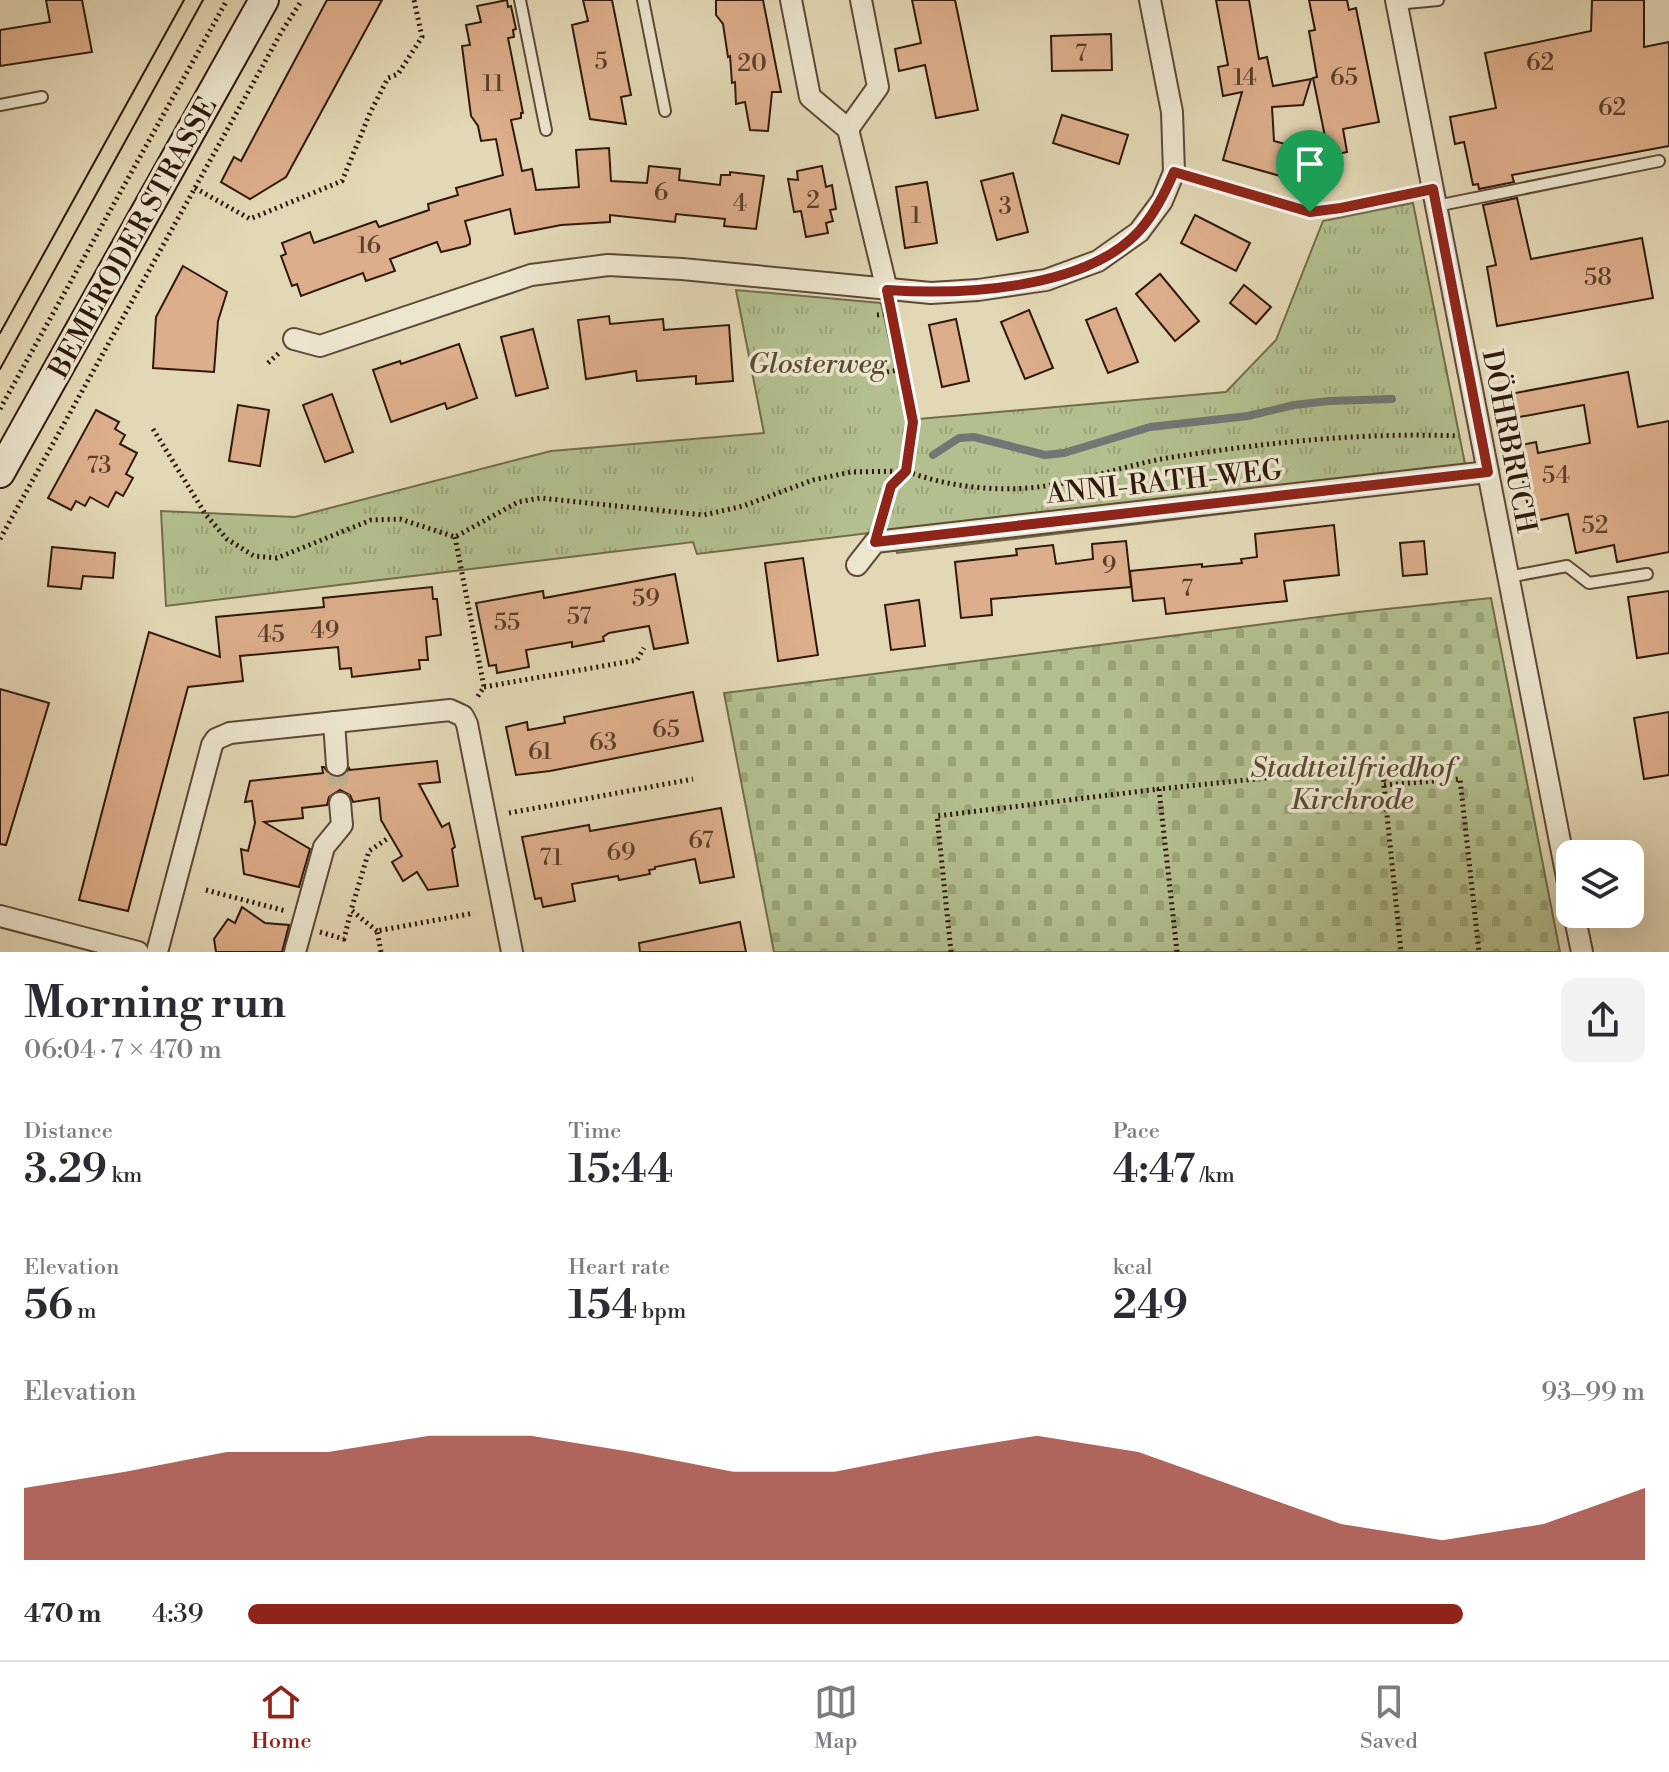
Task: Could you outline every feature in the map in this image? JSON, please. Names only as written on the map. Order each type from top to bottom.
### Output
[{"type":"main road","name":"BEMERODER STRASSE","points":[[0,473],[264,0]]},
{"type":"street","points":[[791,0],[810,97],[848,129],[887,290]]},
{"type":"street","points":[[848,129],[878,87],[861,0]]},
{"type":"street","points":[[294,339],[320,346],[531,275],[608,265],[682,269],[931,293],[1046,280],[1098,261],[1139,232],[1162,201],[1174,172],[1172,112],[1150,0]]},
{"type":"street","name":"DÖHRBRUCH","points":[[1396,2],[1560,840]]},
{"type":"street","name":"ANNI-RATH-WEG","points":[[875,542],[1488,472]]},
{"type":"street","points":[[857,565],[875,542]]},
{"type":"street","points":[[157,952],[216,739],[230,733],[450,710],[463,716],[470,733],[512,952]]},
{"type":"street","points":[[334,722],[337,765]]},
{"type":"street","points":[[295,952],[324,847],[342,825],[340,803]]},
{"type":"street","points":[[0,916],[138,952]]},
{"type":"street","points":[[1577,928],[1582,952]]},
{"type":"lane","points":[[520,0],[546,130]]},
{"type":"lane","points":[[643,0],[665,111]]},
{"type":"lane","points":[[1396,2],[1438,0]]},
{"type":"lane","points":[[0,105],[42,97]]},
{"type":"lane","points":[[1435,197],[1659,161]]},
{"type":"lane","points":[[1508,578],[1567,566],[1589,583],[1647,574]]},
{"type":"path","points":[[0,409],[227,0]]},
{"type":"path","points":[[0,539],[302,0]]},
{"type":"path","points":[[195,188],[250,219],[342,181],[388,78],[398,74],[422,37],[414,0]]},
{"type":"path","points":[[1174,172],[1310,212],[1435,197]]},
{"type":"path","points":[[875,542],[891,486],[906,471],[913,422],[887,290]]},
{"type":"path","points":[[887,372],[904,369]]},
{"type":"path","points":[[153,429],[206,515],[227,539],[254,556],[277,558],[371,520],[400,519],[455,537],[518,502],[540,498],[704,515],[851,472],[906,471],[933,481],[992,489],[1064,483],[1167,458],[1260,443],[1438,435],[1480,437]]},
{"type":"path","points":[[455,537],[484,687]]},
{"type":"path","points":[[463,716],[484,687],[637,660],[644,648]]},
{"type":"path","points":[[951,952],[937,816],[1382,766],[1401,952]]},
{"type":"path","points":[[509,813],[693,779]]},
{"type":"path","points":[[1384,785],[1460,779],[1479,952]]},
{"type":"path","points":[[1159,789],[1177,952]]},
{"type":"path","points":[[302,927],[344,939],[369,851],[387,839]]},
{"type":"path","points":[[206,890],[277,909]]},
{"type":"path","points":[[351,910],[377,931],[381,952]]},
{"type":"path","points":[[377,931],[474,913]]},
{"type":"green space","name":"Glosterweg","points":[[1413,203],[1469,484],[897,553],[894,530],[697,554],[693,542],[166,606],[161,511],[295,517],[551,451],[764,433],[736,290],[881,303],[907,420],[1226,392],[1276,340],[1323,221]]},
{"type":"green space","name":"Stadtteilfriedhof Kirchrode","points":[[1491,598],[1560,952],[774,952],[724,693],[1358,612]]},
{"type":"building","points":[[46,0],[82,0],[92,52],[0,66],[0,30],[50,22]]},
{"type":"building","points":[[327,0],[382,0],[286,177],[250,199],[221,182],[234,157],[241,161]]},
{"type":"building","points":[[507,0],[516,29],[513,30],[514,37],[508,38],[523,113],[521,118],[511,120],[522,171],[532,169],[536,190],[579,187],[576,150],[609,148],[611,181],[647,183],[649,166],[680,169],[679,180],[720,185],[721,175],[730,175],[730,172],[764,176],[756,229],[724,226],[725,219],[676,214],[675,222],[610,215],[610,222],[561,225],[515,234],[510,209],[465,221],[470,239],[470,244],[466,246],[441,252],[437,242],[390,259],[395,271],[366,281],[363,273],[301,296],[297,284],[292,286],[281,256],[286,254],[282,243],[310,232],[314,243],[376,221],[379,227],[429,210],[428,204],[458,195],[456,188],[503,175],[496,139],[481,141],[478,126],[471,116],[462,46],[470,45],[466,25],[481,22],[477,6]]},
{"type":"building","points":[[583,0],[612,0],[631,95],[621,97],[626,124],[590,119],[572,25],[588,21]]},
{"type":"building","points":[[716,0],[763,0],[781,92],[772,92],[768,131],[750,130],[745,102],[736,104],[730,56],[723,24],[716,15]]},
{"type":"building","points":[[912,0],[955,0],[978,110],[936,118],[925,65],[899,71],[895,49],[921,43]]},
{"type":"building","points":[[1216,0],[1249,0],[1259,59],[1267,57],[1273,86],[1311,79],[1303,105],[1272,107],[1274,141],[1292,146],[1284,177],[1223,160],[1242,92],[1223,96],[1218,67],[1228,65]]},
{"type":"building","points":[[1309,0],[1347,0],[1349,10],[1356,8],[1379,122],[1343,129],[1347,152],[1329,156],[1313,78],[1317,77],[1309,31],[1315,30]]},
{"type":"building","points":[[1592,0],[1644,0],[1644,47],[1669,42],[1669,146],[1512,175],[1514,182],[1479,189],[1478,184],[1473,185],[1464,142],[1455,144],[1450,117],[1496,108],[1485,53],[1591,31]]},
{"type":"building","points":[[1111,34],[1112,70],[1052,71],[1051,36]]},
{"type":"building","points":[[1062,115],[1128,135],[1119,164],[1053,143]]},
{"type":"building","points":[[822,166],[826,187],[832,185],[836,209],[830,210],[833,221],[826,223],[828,233],[806,237],[801,211],[794,212],[788,179],[798,180],[797,171]]},
{"type":"building","points":[[1013,173],[1028,232],[997,240],[981,181]]},
{"type":"building","points":[[927,182],[937,243],[905,248],[896,187]]},
{"type":"building","points":[[1517,198],[1531,259],[1642,238],[1653,298],[1497,326],[1487,267],[1496,265],[1483,205]]},
{"type":"building","points":[[1195,215],[1250,243],[1236,271],[1181,243]]},
{"type":"building","points":[[183,266],[227,292],[218,321],[214,372],[153,368],[156,317]]},
{"type":"building","points":[[1160,274],[1199,321],[1175,341],[1136,294]]},
{"type":"building","points":[[1244,285],[1271,307],[1256,324],[1230,303]]},
{"type":"building","points":[[1116,308],[1138,362],[1108,373],[1086,320]]},
{"type":"building","points":[[1029,310],[1053,368],[1025,379],[1001,322]]},
{"type":"building","points":[[609,316],[610,324],[663,319],[664,330],[729,325],[733,381],[696,384],[696,376],[637,381],[636,371],[586,379],[578,320]]},
{"type":"building","points":[[956,319],[969,381],[942,387],[929,325]]},
{"type":"building","points":[[533,329],[548,388],[516,396],[501,337]]},
{"type":"building","points":[[459,344],[477,398],[447,409],[445,403],[391,422],[373,370]]},
{"type":"building","points":[[1628,372],[1638,427],[1669,421],[1669,552],[1617,562],[1614,545],[1576,553],[1568,514],[1531,522],[1516,446],[1536,442],[1538,453],[1590,443],[1584,405],[1514,418],[1510,394]]},
{"type":"building","points":[[332,394],[353,452],[325,462],[303,405]]},
{"type":"building","points":[[238,405],[269,410],[260,466],[229,461]]},
{"type":"building","points":[[96,410],[119,422],[115,429],[125,435],[120,444],[137,453],[126,474],[133,478],[123,496],[116,492],[108,507],[90,497],[85,506],[76,501],[71,510],[48,498]]},
{"type":"building","points":[[1334,525],[1339,575],[1284,581],[1287,601],[1166,614],[1164,598],[1133,601],[1130,571],[1242,563],[1241,559],[1257,557],[1255,534]]},
{"type":"building","points":[[1126,541],[1131,587],[991,599],[992,615],[961,618],[955,562],[1017,555],[1016,549],[1053,545],[1056,564],[1093,559],[1092,544]]},
{"type":"building","points":[[1424,541],[1427,574],[1403,576],[1400,543]]},
{"type":"building","points":[[52,547],[115,553],[113,578],[83,576],[81,589],[48,586]]},
{"type":"building","points":[[803,558],[818,655],[778,661],[765,563]]},
{"type":"building","points":[[675,574],[688,643],[654,649],[649,626],[609,633],[603,637],[604,641],[572,647],[572,642],[526,650],[529,667],[497,673],[496,665],[489,666],[476,603],[543,591],[544,598]]},
{"type":"building","points":[[432,587],[433,599],[437,599],[441,635],[426,637],[428,660],[419,660],[420,669],[352,677],[351,668],[340,669],[338,647],[240,656],[243,681],[188,687],[128,911],[79,900],[149,632],[220,657],[216,617],[324,607],[323,598]]},
{"type":"building","points":[[1669,591],[1669,653],[1637,658],[1628,597]]},
{"type":"building","points":[[919,600],[925,646],[891,650],[885,605]]},
{"type":"building","points":[[0,689],[49,703],[6,845],[0,844]]},
{"type":"building","points":[[693,692],[703,741],[516,775],[506,727],[527,722],[528,730],[565,723],[564,717]]},
{"type":"building","points":[[1669,712],[1669,775],[1644,779],[1634,718]]},
{"type":"building","points":[[437,761],[440,782],[419,784],[442,827],[449,823],[455,847],[452,849],[458,886],[428,890],[417,872],[403,881],[392,862],[402,856],[381,820],[379,798],[353,802],[350,795],[340,790],[329,797],[327,805],[302,808],[303,818],[264,822],[310,849],[299,887],[244,874],[241,849],[248,851],[255,823],[252,801],[245,802],[250,781],[323,773],[322,767],[331,776],[339,778],[349,768]]},
{"type":"building","points":[[721,808],[734,877],[700,883],[695,859],[655,867],[649,870],[650,874],[572,884],[575,901],[543,907],[541,898],[535,899],[522,837],[589,825],[590,831]]},
{"type":"building","points":[[242,907],[265,923],[289,925],[282,952],[216,952],[214,939],[228,919],[235,923]]},
{"type":"building","points":[[740,922],[746,952],[640,952],[639,943]]},
{"type":"waterway","points":[[933,455],[959,438],[974,437],[1045,455],[1064,453],[1150,427],[1248,416],[1294,405],[1392,399]]},
{"type":"tunnel","points":[[337,765],[340,803]]},
{"type":"tram line","points":[[0,333],[184,0]]},
{"type":"tram line","points":[[0,369],[203,0]]},
{"type":"route","points":[[1174,172],[1310,212],[1433,189],[1488,472],[875,542],[891,486],[906,471],[913,422],[887,290],[931,293],[978,290],[1046,280],[1098,261],[1139,232],[1162,201],[1174,172]]}]
